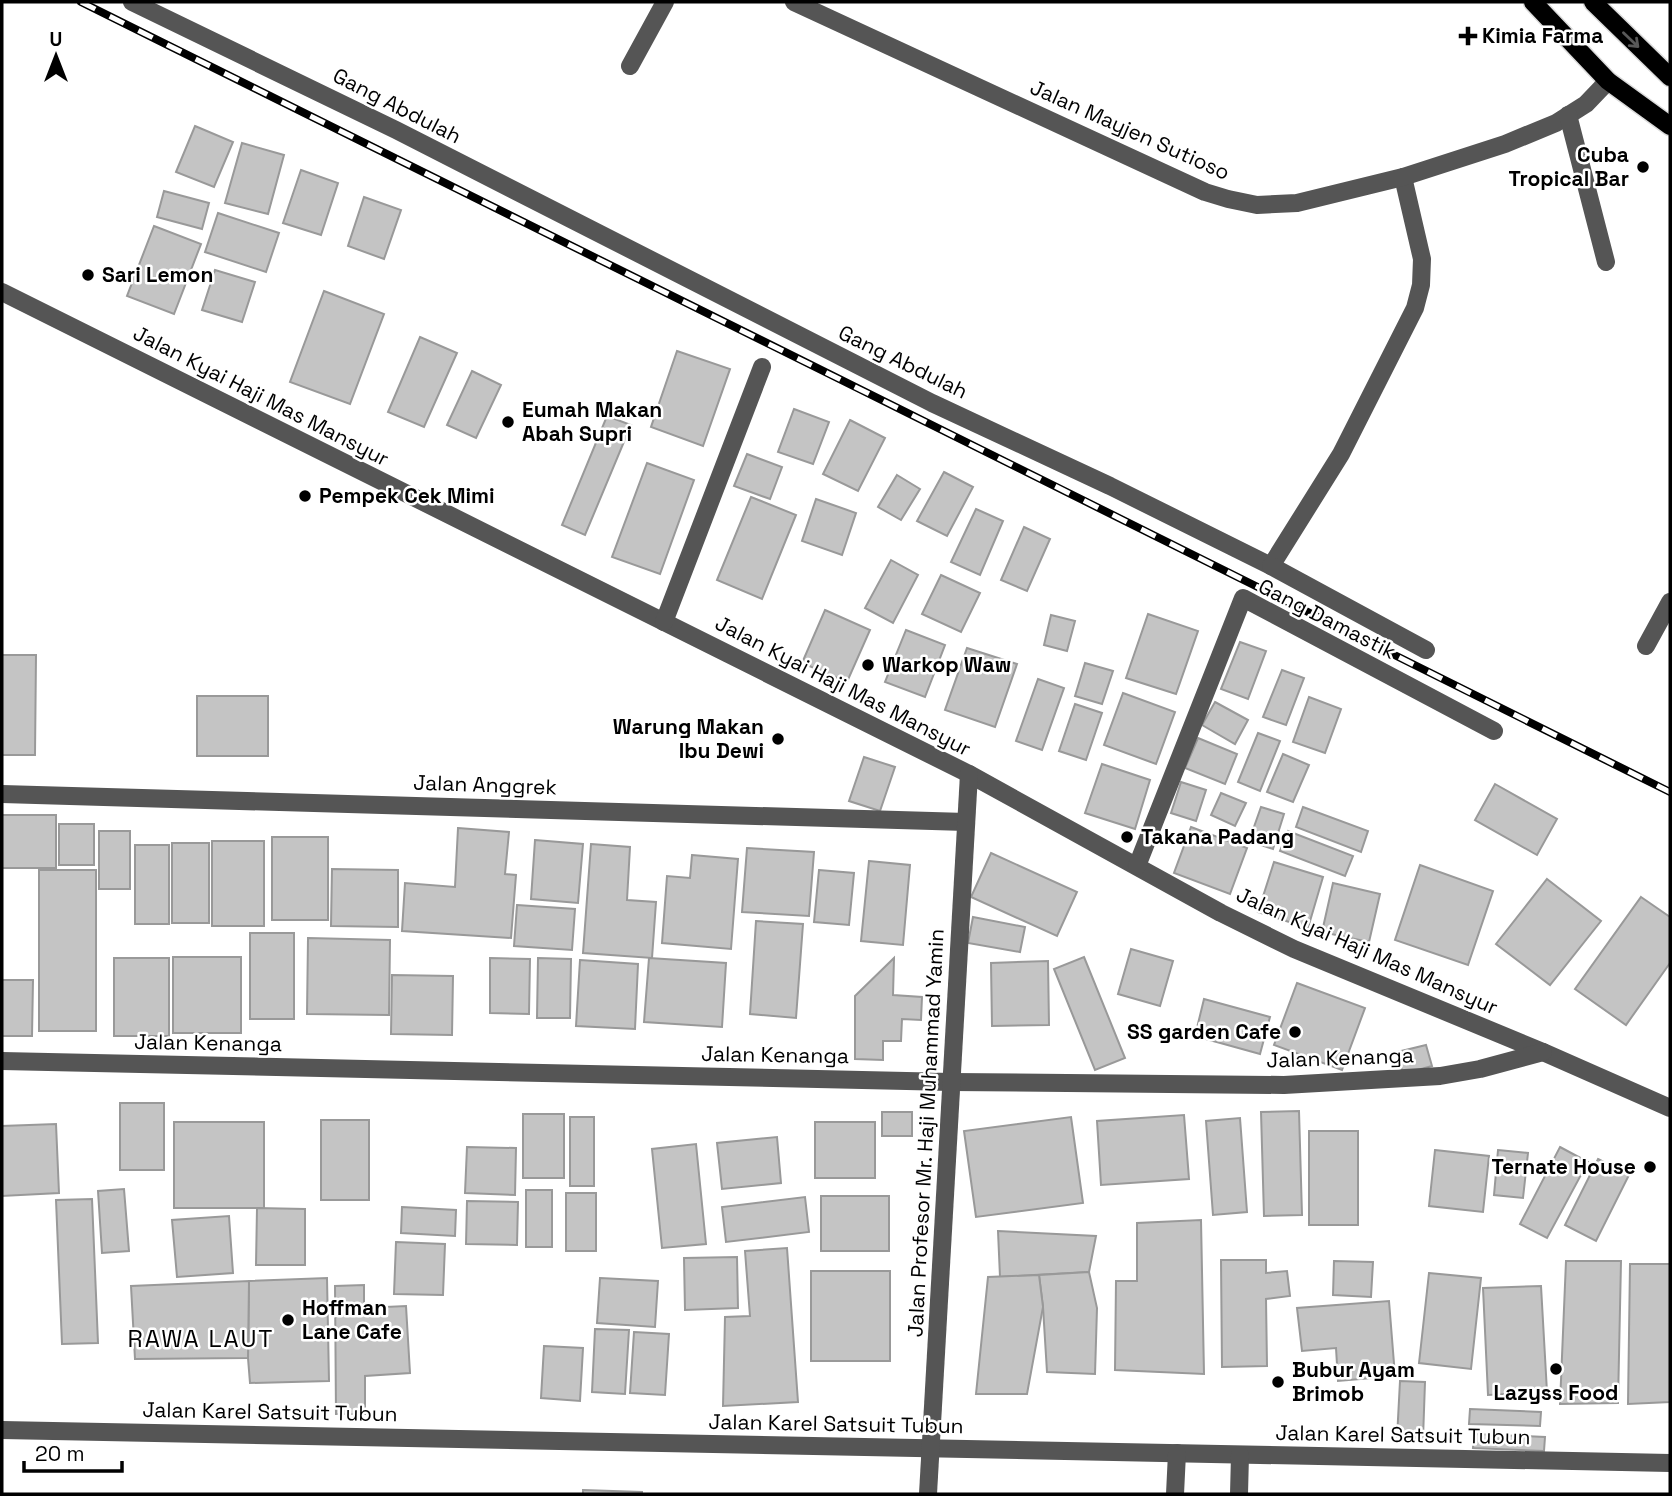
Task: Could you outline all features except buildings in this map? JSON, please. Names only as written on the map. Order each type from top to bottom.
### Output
[{"type":"main road","points":[[1533,2],[1608,81],[1670,126]]},
{"type":"main road","points":[[1593,2],[1670,77]]},
{"type":"street","name":"Gang Abdulah","points":[[132,2],[396,130],[932,403],[1110,486],[1271,566],[1426,650]]},
{"type":"street","points":[[630,66],[665,2]]},
{"type":"street","name":"Jalan Mayjen Sutioso","points":[[794,2],[1206,192],[1257,205],[1297,203],[1403,177],[1505,144],[1586,104],[1608,81]]},
{"type":"street","points":[[1568,115],[1606,262]]},
{"type":"street","points":[[1271,566],[1341,454],[1415,308],[1421,285],[1422,259],[1403,177]]},
{"type":"street","name":"Jalan Kyai Haji Mas Mansyur","points":[[2,292],[969,774],[1221,913],[1294,949],[1543,1052],[1670,1108]]},
{"type":"street","points":[[664,622],[762,367]]},
{"type":"street","name":"Gang Damastik","points":[[1137,866],[1243,598],[1494,731]]},
{"type":"street","points":[[1646,646],[1670,603]]},
{"type":"street","name":"Jalan Profesor Mr. Haji Muhammad Yamin","points":[[928,1494],[969,774]]},
{"type":"street","name":"Jalan Anggrek","points":[[2,794],[966,822]]},
{"type":"street","name":"Jalan Kenanga","points":[[2,1061],[951,1082],[1284,1085],[1440,1076],[1480,1069],[1543,1052]]},
{"type":"street","name":"Jalan Karel Satsuit Tubun","points":[[2,1430],[1670,1463]]},
{"type":"street","points":[[1175,1494],[1177,1453]]},
{"type":"street","points":[[1239,1494],[1240,1454]]},
{"type":"railway","points":[[81,2],[1670,792]]},
{"type":"place","name":"Kimia Farma","points":[[1468,36]]},
{"type":"place","name":"Cuba Tropical Bar","points":[[1643,167]]},
{"type":"place","name":"Sari Lemon","points":[[88,275]]},
{"type":"place","name":"Eumah Makan Abah Supri","points":[[508,422]]},
{"type":"place","name":"Pempek Cek Mimi","points":[[305,496]]},
{"type":"place","name":"Warkop Waw","points":[[868,665]]},
{"type":"place","name":"Warung Makan Ibu Dewi","points":[[778,739]]},
{"type":"place","name":"Takana Padang","points":[[1127,837]]},
{"type":"place","name":"SS garden Cafe","points":[[1295,1032]]},
{"type":"place","name":"Ternate House","points":[[1650,1167]]},
{"type":"place","name":"Hoffman Lane Cafe","points":[[288,1320]]},
{"type":"place","name":"Lazyss Food","points":[[1556,1369]]},
{"type":"place","name":"Bubur Ayam Brimob","points":[[1278,1382]]},
{"type":"district","name":"RAWA LAUT","points":[[201,1339]]}]
